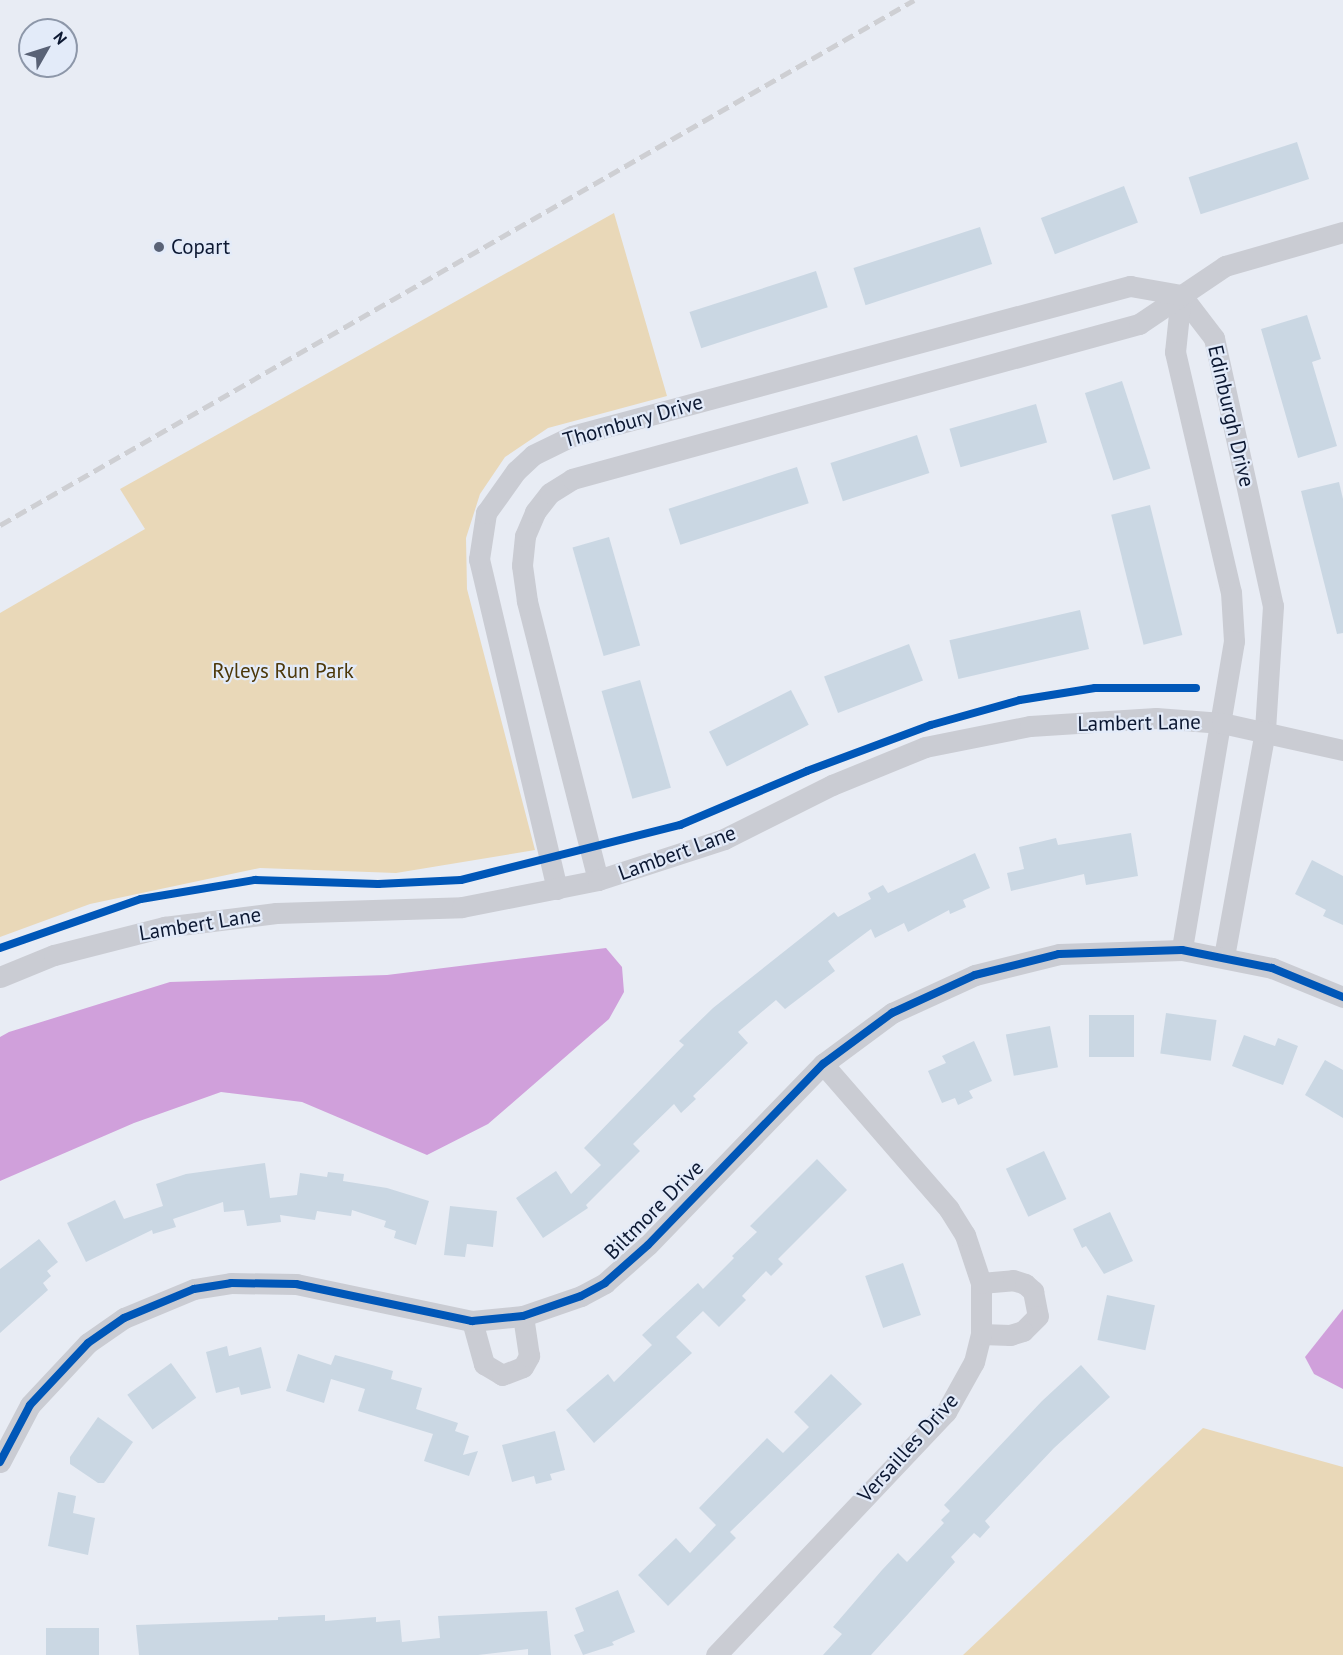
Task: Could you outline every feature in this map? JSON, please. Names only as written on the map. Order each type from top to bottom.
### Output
[{"type":"street","name":"Thornbury Drive","points":[[598,880],[527,601],[522,565],[525,536],[535,512],[550,493],[572,479],[1139,324],[1225,266],[1343,232]]},
{"type":"street","name":"Thornbury Drive","points":[[557,889],[479,560],[486,513],[516,471],[533,455],[572,436],[1130,286],[1181,295]]},
{"type":"street","name":"Edinburgh Drive","points":[[1181,295],[1175,352],[1234,615],[1234,641],[1222,723],[1182,950]]},
{"type":"street","name":"Edinburgh Drive","points":[[1181,295],[1214,338],[1269,581],[1274,633],[1265,731],[1224,956]]},
{"type":"street","name":"Lambert Lane","points":[[0,977],[54,955],[164,927],[276,913],[462,907],[598,880],[724,839],[832,784],[925,747],[1030,726],[1156,718],[1222,723],[1343,750]]},
{"type":"street","name":"Biltmore Drive","points":[[0,1462],[30,1405],[88,1343],[124,1318],[194,1289],[231,1283],[296,1284],[472,1321],[523,1316],[580,1296],[626,1266],[823,1064],[892,1013],[975,975],[1059,954],[1182,950],[1224,956],[1272,968],[1343,997]]},
{"type":"street","name":"Versailles Drive","points":[[716,1655],[946,1412],[974,1362],[981,1334],[981,1284],[965,1235],[949,1209],[823,1064]]},
{"type":"street","points":[[981,1284],[1013,1280],[1024,1284],[1033,1291],[1038,1316],[1023,1331],[1010,1335],[981,1334]]},
{"type":"street","points":[[472,1321],[484,1364],[502,1375],[523,1366],[529,1356],[523,1316]]},
{"type":"green space","name":"Ryleys Run Park","points":[[614,213],[667,396],[548,428],[505,457],[480,494],[466,538],[467,589],[535,850],[396,873],[260,868],[90,904],[0,937],[0,613],[145,529],[120,489]]},
{"type":"green space","points":[[1203,1428],[1343,1467],[1343,1655],[963,1655]]},
{"type":"shaded area","points":[[606,948],[622,967],[624,992],[609,1019],[488,1124],[427,1155],[302,1102],[221,1092],[134,1123],[0,1181],[0,1037],[9,1032],[170,982],[387,975]]},
{"type":"shaded area","points":[[1343,1309],[1343,1389],[1314,1374],[1305,1357]]},
{"type":"building","points":[[1297,142],[1309,179],[1201,214],[1189,177]]},
{"type":"building","points":[[1124,186],[1138,222],[1055,254],[1041,218]]},
{"type":"building","points":[[980,227],[992,264],[866,305],[854,268]]},
{"type":"building","points":[[816,271],[828,307],[701,348],[690,312]]},
{"type":"building","points":[[1307,315],[1321,359],[1312,362],[1337,446],[1298,458],[1261,329]]},
{"type":"building","points":[[1122,381],[1150,468],[1113,481],[1085,393]]},
{"type":"building","points":[[1036,404],[1047,442],[961,467],[949,429]]},
{"type":"building","points":[[917,435],[929,473],[843,501],[830,463]]},
{"type":"building","points":[[797,467],[809,503],[680,545],[669,509]]},
{"type":"building","points":[[1339,482],[1343,499],[1343,633],[1337,634],[1301,491]]},
{"type":"building","points":[[1150,505],[1182,635],[1144,645],[1111,515]]},
{"type":"building","points":[[609,537],[640,646],[604,656],[572,547]]},
{"type":"building","points":[[1080,610],[1089,649],[958,679],[949,640]]},
{"type":"building","points":[[909,644],[923,680],[838,713],[824,677]]},
{"type":"building","points":[[640,680],[671,788],[632,799],[602,691]]},
{"type":"building","points":[[791,690],[809,725],[727,767],[709,732]]},
{"type":"building","points":[[1131,833],[1138,876],[1086,885],[1084,874],[1011,891],[1007,873],[1024,869],[1019,847],[1056,838],[1058,845]]},
{"type":"building","points":[[975,853],[990,888],[963,900],[966,907],[950,914],[949,910],[908,932],[904,923],[875,938],[871,929],[828,961],[835,971],[785,1009],[776,1000],[738,1032],[748,1043],[693,1096],[696,1099],[681,1113],[674,1104],[633,1144],[640,1151],[586,1205],[588,1208],[543,1238],[516,1198],[556,1171],[571,1194],[601,1165],[584,1148],[684,1045],[679,1041],[713,1008],[834,912],[838,917],[871,899],[868,893],[883,885],[888,893]]},
{"type":"building","points":[[1312,860],[1343,876],[1343,925],[1323,916],[1326,910],[1295,894]]},
{"type":"building","points":[[1166,1013],[1217,1020],[1211,1061],[1160,1054]]},
{"type":"building","points":[[1089,1015],[1134,1015],[1134,1057],[1089,1057]]},
{"type":"building","points":[[1050,1026],[1058,1067],[1014,1076],[1006,1035]]},
{"type":"building","points":[[1244,1035],[1275,1046],[1278,1038],[1298,1046],[1283,1085],[1232,1066]]},
{"type":"building","points":[[974,1041],[992,1081],[969,1091],[973,1098],[958,1105],[955,1098],[942,1103],[928,1071],[946,1063],[942,1056]]},
{"type":"building","points":[[1325,1060],[1343,1070],[1343,1118],[1305,1095]]},
{"type":"building","points":[[1044,1151],[1066,1199],[1028,1217],[1006,1169]]},
{"type":"building","points":[[817,1159],[847,1190],[778,1259],[783,1264],[771,1276],[766,1271],[742,1296],[746,1300],[719,1327],[703,1311],[676,1337],[692,1353],[594,1443],[566,1410],[608,1374],[614,1382],[652,1345],[642,1335],[698,1283],[703,1289],[734,1258],[732,1256],[757,1232],[750,1226]]},
{"type":"building","points":[[265,1163],[270,1198],[297,1195],[300,1173],[327,1177],[328,1172],[344,1174],[343,1181],[387,1188],[429,1201],[416,1245],[394,1238],[396,1231],[384,1227],[386,1221],[352,1210],[351,1216],[317,1211],[315,1220],[280,1215],[281,1222],[247,1226],[244,1210],[224,1212],[223,1202],[173,1219],[176,1227],[153,1234],[152,1230],[86,1262],[67,1223],[115,1200],[124,1219],[163,1206],[156,1184],[186,1174]]},
{"type":"building","points":[[450,1206],[497,1211],[493,1247],[467,1244],[465,1257],[444,1255]]},
{"type":"building","points":[[1110,1212],[1133,1261],[1104,1274],[1086,1246],[1082,1248],[1073,1229]]},
{"type":"building","points":[[39,1239],[58,1262],[47,1271],[51,1276],[43,1283],[48,1290],[0,1333],[0,1269]]},
{"type":"building","points":[[903,1263],[921,1315],[883,1328],[865,1276]]},
{"type":"building","points":[[1107,1295],[1155,1305],[1145,1350],[1097,1340]]},
{"type":"building","points":[[227,1346],[229,1356],[261,1347],[271,1388],[241,1395],[239,1387],[216,1393],[206,1352]]},
{"type":"building","points":[[298,1354],[331,1365],[335,1355],[372,1365],[393,1371],[391,1379],[422,1388],[416,1409],[458,1423],[455,1431],[469,1436],[463,1455],[478,1451],[469,1476],[424,1461],[433,1434],[358,1411],[365,1389],[331,1379],[324,1403],[286,1391]]},
{"type":"building","points":[[171,1363],[196,1398],[153,1430],[127,1395]]},
{"type":"building","points":[[1081,1365],[1110,1397],[1054,1448],[985,1521],[990,1527],[980,1538],[974,1533],[951,1557],[955,1562],[871,1655],[823,1655],[842,1634],[833,1627],[882,1570],[898,1553],[907,1562],[944,1523],[941,1520],[950,1511],[944,1505],[1042,1401]]},
{"type":"building","points":[[831,1374],[862,1404],[730,1532],[736,1538],[668,1606],[638,1575],[676,1538],[690,1553],[716,1525],[699,1508],[767,1438],[783,1453],[809,1427],[794,1412]]},
{"type":"building","points":[[98,1417],[133,1442],[104,1483],[98,1483],[70,1464],[70,1457]]},
{"type":"building","points":[[555,1431],[565,1470],[550,1474],[552,1480],[536,1484],[534,1476],[512,1482],[502,1445]]},
{"type":"building","points":[[58,1492],[76,1496],[73,1513],[95,1518],[88,1555],[48,1546]]},
{"type":"building","points":[[618,1590],[635,1632],[612,1642],[614,1645],[583,1655],[574,1635],[584,1631],[575,1608]]},
{"type":"building","points":[[547,1611],[551,1655],[528,1655],[528,1649],[478,1655],[139,1655],[136,1625],[278,1620],[278,1617],[325,1615],[325,1621],[376,1617],[376,1622],[400,1620],[402,1642],[440,1638],[438,1616]]},
{"type":"building","points":[[46,1628],[99,1628],[99,1655],[46,1655]]},
{"type":"railway","points":[[0,525],[914,0]]},
{"type":"cycle path","points":[[0,948],[141,899],[255,880],[378,884],[461,880],[680,825],[807,771],[931,725],[1020,700],[1095,688],[1196,688]]},
{"type":"cycle path","points":[[0,1462],[30,1405],[88,1343],[124,1318],[194,1289],[231,1283],[296,1284],[472,1321],[523,1316],[581,1296],[605,1283],[648,1245],[823,1064],[892,1013],[975,975],[1059,954],[1182,950],[1272,968],[1343,997]]},
{"type":"place","name":"Copart","points":[[159,247]]}]
